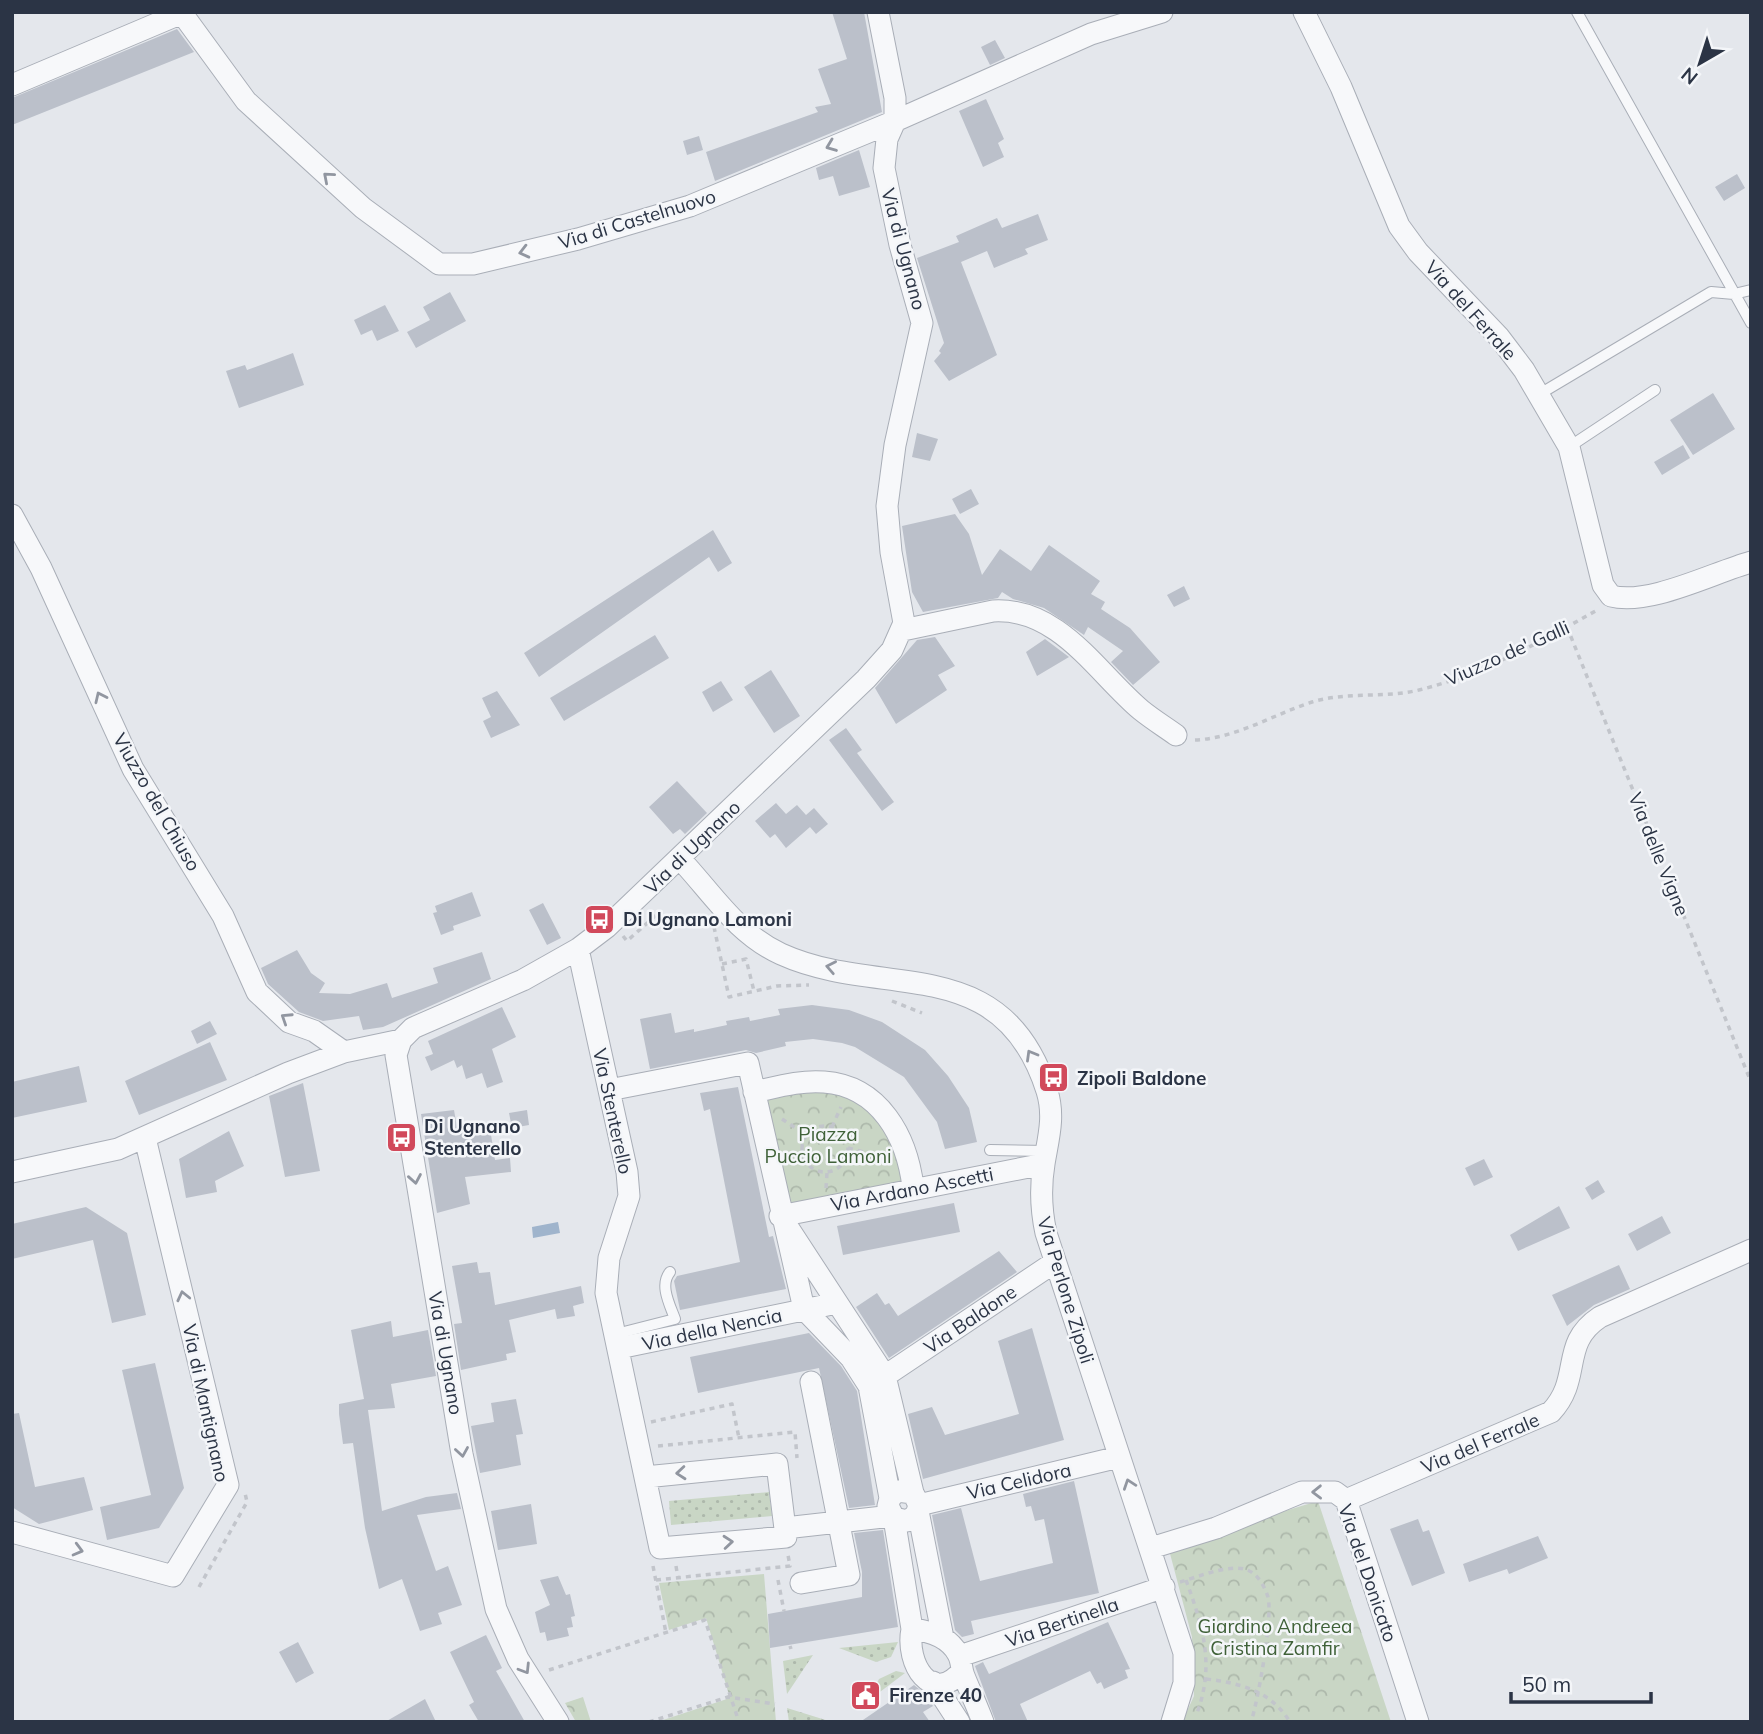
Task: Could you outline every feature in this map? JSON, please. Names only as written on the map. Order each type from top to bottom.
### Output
[{"type":"street","name":"Via di Ugnano","points":[[558,1722],[518,1659],[496,1609],[475,1524],[395,1068],[401,1040],[417,1026],[523,980],[578,949],[681,860],[881,664],[903,630],[905,617],[891,552],[887,506],[895,445],[922,323],[900,245],[886,177],[885,150],[895,121],[894,86],[878,12]]},
{"type":"street","name":"Via di Castelnuovo","points":[[182,13],[246,101],[363,208],[439,264],[473,264],[690,206],[895,121],[1091,34],[1162,12]]},
{"type":"street","name":"Via del Ferrale","points":[[1304,12],[1341,88],[1399,226],[1418,252],[1499,337],[1569,447],[1579,478],[1603,585],[1611,596]]},
{"type":"street","points":[[12,85],[182,13]]},
{"type":"street","name":"Viuzzo del Chiuso","points":[[12,514],[41,568],[133,769],[223,916],[257,992],[289,1023],[314,1031],[344,1052]]},
{"type":"street","points":[[1611,596],[1624,599],[1648,595],[1751,562]]},
{"type":"street","points":[[903,630],[993,611],[1008,610],[1032,618],[1083,651],[1141,710],[1176,735]]},
{"type":"street","name":"Via Perlone Zipoli","points":[[681,860],[744,930],[781,954],[835,968],[945,988],[988,1006],[1014,1031],[1037,1065],[1051,1112],[1042,1213],[1055,1262],[1119,1457],[1152,1548],[1171,1585],[1185,1672],[1181,1697],[1172,1722]]},
{"type":"street","name":"Via Stenterello","points":[[578,949],[627,1172],[629,1196],[606,1276],[606,1293],[618,1341],[645,1423],[666,1547]]},
{"type":"street","points":[[12,1172],[118,1149],[288,1073],[344,1052],[401,1040]]},
{"type":"street","points":[[609,1090],[748,1063],[780,1216],[804,1309],[851,1358],[869,1386],[912,1629],[909,1653],[923,1677],[933,1682],[948,1682],[961,1664]]},
{"type":"street","points":[[754,1092],[794,1083],[823,1082],[850,1087],[879,1104],[897,1132],[912,1177]]},
{"type":"street","name":"Via di Mantignano","points":[[12,1532],[173,1576],[228,1485],[145,1138]]},
{"type":"street","name":"Via Ardano Ascetti","points":[[780,1216],[912,1177],[1045,1158]]},
{"type":"street","points":[[780,1216],[885,1376],[917,1503],[943,1638],[961,1664],[983,1722]]},
{"type":"street","name":"Via del Ferrale","points":[[1346,1500],[1551,1412],[1564,1399],[1572,1373],[1574,1345],[1585,1327],[1751,1250]]},
{"type":"street","name":"Via Baldone","points":[[885,1376],[1055,1262]]},
{"type":"street","name":"Via della Nencia","points":[[618,1341],[837,1303]]},
{"type":"street","points":[[801,1583],[849,1575],[811,1382]]},
{"type":"street","name":"Via Celidora","points":[[892,1510],[907,1521],[917,1503],[1119,1457]]},
{"type":"street","points":[[652,1476],[777,1464],[785,1532]]},
{"type":"street","name":"Via del Donicato","points":[[1152,1548],[1216,1528],[1302,1492],[1335,1492],[1346,1500],[1418,1722]]},
{"type":"street","points":[[666,1547],[785,1532],[892,1510]]},
{"type":"street","name":"Via Bertinella","points":[[961,1664],[1171,1585]]},
{"type":"street","points":[[912,1629],[927,1630],[943,1638]]},
{"type":"street","points":[[933,1682],[960,1722]]},
{"type":"lane","points":[[1577,12],[1751,323]]},
{"type":"lane","points":[[1538,395],[1712,292],[1734,294],[1751,290]]},
{"type":"lane","points":[[1569,447],[1655,390]]},
{"type":"lane","points":[[990,1150],[1045,1158]]},
{"type":"lane","points":[[618,1341],[674,1319],[665,1287],[670,1272]]},
{"type":"path","name":"Viuzzo de' Galli","points":[[1176,735],[1191,740],[1227,736],[1312,702],[1342,696],[1422,690],[1465,676],[1567,627],[1600,608],[1611,596]]},
{"type":"path","name":"Via delle Vigne","points":[[1567,627],[1751,1082]]},
{"type":"path","points":[[613,941],[621,934],[627,941],[654,917],[649,910],[658,902]]},
{"type":"path","points":[[713,920],[729,997],[777,986],[819,985]]},
{"type":"path","points":[[722,964],[746,959],[754,991]]},
{"type":"path","points":[[885,999],[922,1013]]},
{"type":"path","points":[[848,1148],[844,1163],[827,1173],[812,1169],[801,1151],[806,1135],[824,1126],[839,1131],[848,1148],[912,1177]]},
{"type":"path","points":[[645,1423],[732,1404],[739,1438]]},
{"type":"path","points":[[652,1476],[654,1446]]},
{"type":"path","points":[[199,1587],[247,1502],[244,1488]]},
{"type":"path","points":[[656,1580],[790,1566],[785,1532]]},
{"type":"path","points":[[666,1633],[651,1555],[666,1547],[678,1578]]},
{"type":"path","points":[[776,1567],[777,1574]]},
{"type":"path","points":[[1171,1585],[1223,1570],[1244,1569],[1256,1575],[1269,1600],[1251,1722]]},
{"type":"path","points":[[778,1580],[784,1611]]},
{"type":"path","points":[[536,1674],[705,1620],[728,1697],[739,1722]]},
{"type":"path","points":[[1206,1679],[1235,1682],[1257,1690],[1278,1705],[1290,1722]]},
{"type":"path","points":[[649,1722],[728,1697],[775,1704]]},
{"type":"green space","name":"Piazza Puccio Lamoni","points":[[795,1089],[848,1093],[888,1124],[908,1182],[787,1207],[764,1095]]},
{"type":"green space","points":[[769,1492],[772,1516],[671,1525],[669,1501]]},
{"type":"green space","name":"Giardino Andreea Cristina Zamfir","points":[[1318,1501],[1391,1722],[1182,1722],[1194,1696],[1192,1637],[1168,1546]]},
{"type":"green space","points":[[764,1574],[776,1722],[657,1722],[730,1698],[706,1618],[669,1630],[659,1583]]},
{"type":"green space","points":[[898,1642],[891,1657],[876,1662],[839,1648]]},
{"type":"green space","points":[[813,1655],[787,1694],[783,1661]]},
{"type":"green space","points":[[896,1671],[905,1673],[868,1701],[879,1679]]},
{"type":"green space","points":[[583,1697],[591,1722],[576,1722],[565,1703]]},
{"type":"green space","points":[[787,1708],[832,1722],[789,1722]]},
{"type":"water","points":[[558,1222],[560,1233],[533,1238],[532,1227]]},
{"type":"building","points":[[832,12],[864,12],[882,112],[715,181],[706,152],[818,112],[815,107],[831,104],[818,69],[847,59]]},
{"type":"building","points":[[177,29],[194,52],[12,125],[12,98]]},
{"type":"building","points":[[995,40],[1005,58],[990,65],[981,47]]},
{"type":"building","points":[[986,99],[1004,139],[998,143],[1004,157],[983,167],[959,111]]},
{"type":"building","points":[[699,136],[703,150],[687,155],[683,141]]},
{"type":"building","points":[[859,150],[870,187],[839,196],[833,176],[819,180],[816,168]]},
{"type":"building","points":[[1737,174],[1745,188],[1724,201],[1715,187]]},
{"type":"building","points":[[1038,214],[1048,240],[1025,249],[1028,254],[994,268],[987,251],[961,262],[997,355],[949,381],[934,361],[941,353],[939,351],[944,343],[917,258],[959,242],[956,236],[997,218],[1002,228]]},
{"type":"building","points":[[450,292],[466,321],[416,348],[407,332],[430,320],[423,307]]},
{"type":"building","points":[[385,305],[399,331],[377,341],[372,330],[361,335],[354,320]]},
{"type":"building","points":[[293,353],[304,385],[239,408],[226,371],[245,365],[247,370]]},
{"type":"building","points":[[1713,393],[1735,429],[1693,455],[1670,420]]},
{"type":"building","points":[[917,433],[938,439],[930,461],[912,457]]},
{"type":"building","points":[[1683,445],[1690,458],[1662,475],[1654,462]]},
{"type":"building","points":[[971,489],[979,504],[960,514],[952,499]]},
{"type":"building","points":[[955,514],[969,534],[982,575],[1000,549],[1031,571],[1049,545],[1100,581],[1091,594],[1105,602],[1101,609],[1130,628],[1160,662],[1133,685],[1111,662],[1123,651],[1088,627],[1084,635],[1044,608],[1013,599],[1002,592],[998,598],[923,612],[912,592],[902,526]]},
{"type":"building","points":[[713,530],[732,563],[718,572],[709,557],[539,677],[524,653]]},
{"type":"building","points":[[1184,586],[1190,599],[1174,607],[1167,595]]},
{"type":"building","points":[[655,635],[669,658],[564,721],[550,698]]},
{"type":"building","points":[[935,637],[955,666],[938,675],[947,690],[896,724],[875,688],[917,640]]},
{"type":"building","points":[[1045,639],[1069,657],[1037,676],[1026,652]]},
{"type":"building","points":[[771,670],[800,716],[774,733],[744,687]]},
{"type":"building","points":[[721,681],[733,700],[713,712],[702,692]]},
{"type":"building","points":[[497,691],[520,725],[491,738],[483,721],[491,717],[482,698]]},
{"type":"building","points":[[846,728],[862,750],[857,753],[894,802],[882,811],[829,740]]},
{"type":"building","points":[[677,781],[707,813],[685,834],[680,829],[673,834],[649,807]]},
{"type":"building","points":[[776,803],[786,814],[797,805],[806,815],[814,808],[828,824],[816,834],[810,827],[786,848],[775,834],[770,838],[755,821]]},
{"type":"building","points":[[472,892],[481,916],[453,926],[454,930],[441,935],[433,913],[437,912],[435,906]]},
{"type":"building","points":[[543,903],[561,938],[547,945],[529,910]]},
{"type":"building","points":[[297,950],[311,973],[325,983],[319,993],[350,994],[387,983],[392,998],[438,983],[433,968],[482,952],[491,979],[383,1027],[363,1030],[359,1016],[323,1021],[299,1012],[268,984],[261,968]]},
{"type":"building","points":[[812,1005],[849,1010],[882,1022],[925,1050],[948,1076],[969,1108],[977,1142],[945,1149],[937,1122],[904,1077],[855,1047],[842,1043],[813,1039],[785,1042],[786,1046],[756,1053],[746,1050],[650,1069],[640,1019],[671,1013],[675,1033],[694,1029],[694,1032],[727,1025],[726,1021],[749,1017],[750,1021],[780,1015],[778,1009]]},
{"type":"building","points":[[502,1007],[516,1037],[492,1049],[503,1082],[487,1088],[482,1073],[466,1079],[462,1065],[457,1068],[454,1060],[431,1071],[425,1057],[433,1054],[428,1041]]},
{"type":"building","points":[[210,1021],[217,1034],[197,1044],[191,1031]]},
{"type":"building","points":[[210,1042],[227,1080],[139,1115],[125,1081]]},
{"type":"building","points":[[79,1066],[87,1102],[12,1118],[12,1082]]},
{"type":"building","points":[[303,1083],[320,1171],[285,1177],[269,1096]]},
{"type":"building","points":[[738,1087],[769,1237],[773,1236],[786,1289],[680,1310],[674,1281],[677,1276],[740,1262],[710,1109],[704,1111],[700,1093]]},
{"type":"building","points":[[454,1110],[457,1127],[489,1122],[495,1160],[510,1158],[511,1172],[465,1177],[470,1204],[437,1213],[421,1114]]},
{"type":"building","points":[[527,1110],[529,1125],[512,1128],[509,1113]]},
{"type":"building","points":[[229,1131],[244,1166],[215,1181],[217,1192],[186,1198],[179,1159]]},
{"type":"building","points":[[1484,1159],[1493,1177],[1474,1186],[1465,1168]]},
{"type":"building","points":[[1598,1180],[1605,1192],[1592,1200],[1585,1188]]},
{"type":"building","points":[[954,1203],[960,1232],[843,1255],[837,1226]]},
{"type":"building","points":[[1559,1206],[1570,1228],[1518,1251],[1510,1235]]},
{"type":"building","points":[[86,1207],[127,1233],[146,1315],[112,1323],[93,1240],[12,1259],[12,1224]]},
{"type":"building","points":[[1662,1216],[1671,1233],[1637,1251],[1628,1234]]},
{"type":"building","points":[[999,1251],[1017,1272],[889,1358],[856,1307],[877,1293],[885,1305],[889,1303],[898,1316]]},
{"type":"building","points":[[477,1262],[479,1273],[490,1272],[495,1305],[581,1286],[584,1303],[573,1306],[575,1316],[557,1319],[555,1309],[509,1320],[516,1352],[506,1354],[507,1360],[461,1370],[454,1324],[462,1323],[452,1266]]},
{"type":"building","points":[[1619,1265],[1630,1289],[1594,1305],[1567,1326],[1552,1295]]},
{"type":"building","points":[[391,1321],[393,1337],[428,1330],[436,1376],[391,1384],[395,1408],[368,1410],[382,1511],[426,1497],[457,1493],[461,1509],[417,1515],[436,1571],[448,1566],[462,1605],[438,1613],[442,1624],[420,1631],[402,1579],[379,1589],[365,1528],[353,1443],[343,1444],[339,1414],[339,1404],[364,1399],[351,1330]]},
{"type":"building","points":[[1032,1328],[1064,1440],[923,1479],[908,1414],[932,1407],[945,1435],[1019,1414],[998,1341]]},
{"type":"building","points":[[809,1333],[841,1366],[857,1391],[875,1505],[849,1508],[819,1368],[698,1393],[690,1357]]},
{"type":"building","points":[[155,1363],[184,1488],[159,1528],[107,1540],[100,1507],[151,1495],[122,1370]]},
{"type":"building","points":[[516,1399],[523,1434],[516,1435],[521,1465],[480,1473],[471,1426],[494,1422],[491,1403]]},
{"type":"building","points":[[19,1413],[35,1487],[84,1477],[93,1510],[39,1524],[12,1507],[12,1414]]},
{"type":"building","points":[[1074,1481],[1099,1593],[971,1621],[974,1634],[962,1637],[955,1630],[932,1515],[961,1508],[980,1581],[1053,1563],[1044,1519],[1035,1521],[1031,1506],[1026,1507],[1023,1494]]},
{"type":"building","points":[[531,1504],[537,1544],[498,1550],[491,1511]]},
{"type":"building","points":[[1418,1519],[1423,1532],[1429,1530],[1445,1573],[1412,1586],[1390,1529]]},
{"type":"building","points":[[883,1530],[898,1627],[770,1648],[768,1614],[862,1597],[862,1572],[854,1533]]},
{"type":"building","points":[[1538,1536],[1548,1558],[1509,1574],[1507,1569],[1469,1582],[1463,1564]]},
{"type":"building","points":[[558,1576],[566,1595],[570,1594],[575,1616],[571,1617],[573,1627],[567,1628],[569,1636],[547,1641],[545,1632],[540,1633],[535,1612],[550,1605],[540,1580]]},
{"type":"building","points":[[1108,1622],[1130,1669],[1125,1670],[1128,1678],[1104,1689],[1101,1682],[1097,1684],[1090,1671],[1020,1704],[1028,1722],[996,1722],[975,1666],[983,1662],[989,1674]]},
{"type":"building","points":[[486,1635],[502,1668],[496,1671],[525,1722],[479,1722],[469,1705],[474,1702],[450,1652]]},
{"type":"building","points":[[298,1642],[314,1673],[296,1683],[279,1652]]},
{"type":"building","points":[[914,1685],[925,1694],[933,1706],[923,1712],[930,1722],[860,1722]]},
{"type":"building","points":[[425,1699],[436,1722],[385,1722]]},
{"type":"place","name":"Di Ugnano Lamoni","points":[[600,919]]},
{"type":"place","name":"Zipoli Baldone","points":[[1054,1078]]},
{"type":"place","name":"Di Ugnano Stenterello","points":[[401,1137]]},
{"type":"place","name":"Firenze 40","points":[[866,1695]]}]
